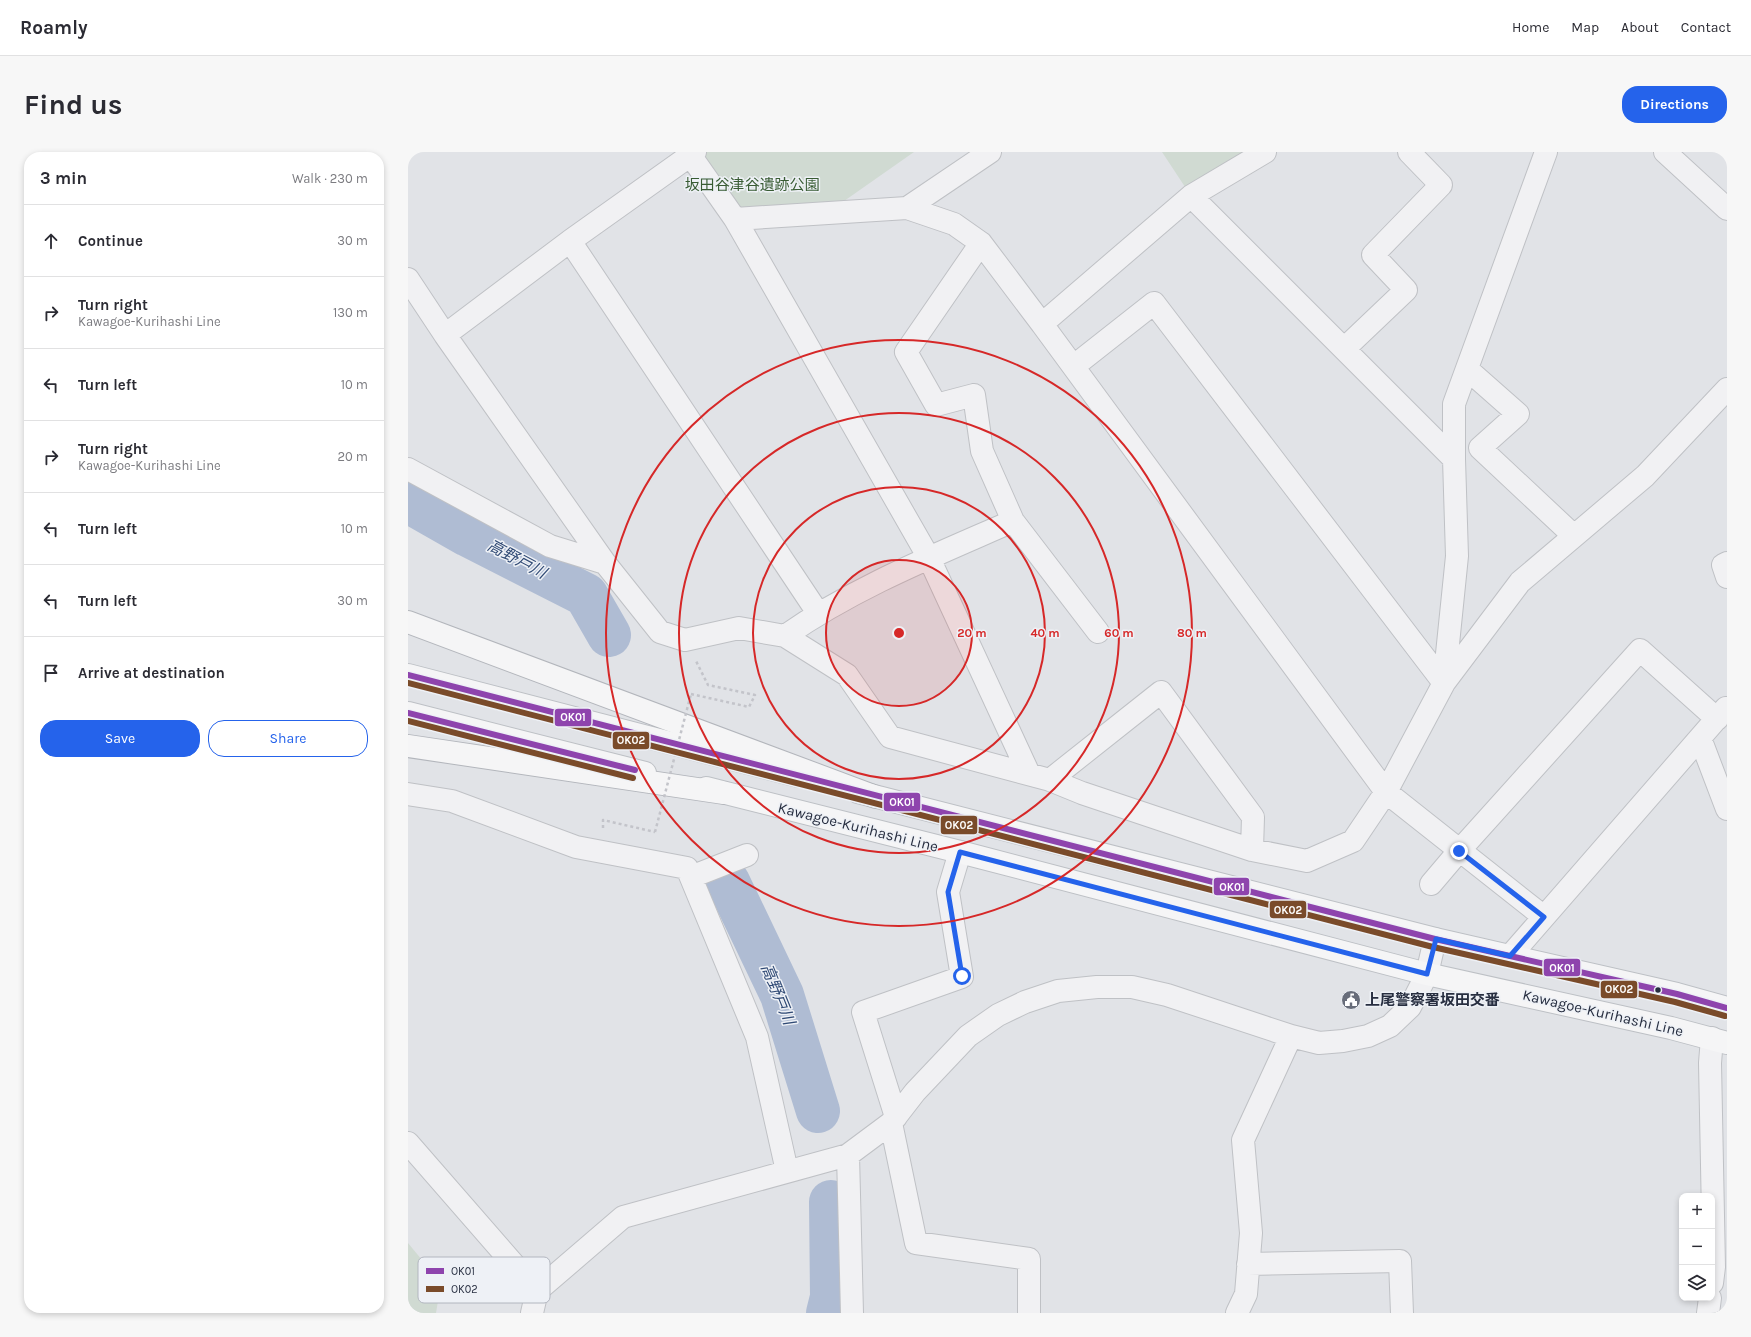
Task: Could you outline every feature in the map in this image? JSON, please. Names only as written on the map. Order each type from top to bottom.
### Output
[{"type":"main road","points":[[408,622],[876,797]]},
{"type":"main road","points":[[408,675],[876,797],[1436,939],[1727,1008]]},
{"type":"main road","name":"Kawagoe-Kurihashi Line","points":[[408,713],[960,852],[1427,974],[1719,1041]]},
{"type":"main road","points":[[408,746],[724,793]]},
{"type":"street","points":[[907,208],[990,152]]},
{"type":"street","points":[[1042,324],[1191,196],[1265,152]]},
{"type":"street","points":[[1344,349],[1406,290],[1373,256],[1441,185],[1409,152]]},
{"type":"street","points":[[1444,683],[1457,556],[1454,404],[1546,152]]},
{"type":"street","points":[[1665,152],[1727,209]]},
{"type":"street","points":[[445,335],[570,241],[691,153],[735,219],[928,558],[1029,774]]},
{"type":"street","points":[[1191,196],[1454,459]]},
{"type":"street","points":[[735,219],[907,208],[954,224],[981,243],[1074,366],[1386,792],[1544,917]]},
{"type":"street","points":[[570,241],[818,613]]},
{"type":"street","points":[[981,243],[906,352],[936,405],[974,395],[982,451],[1013,521],[1098,632]]},
{"type":"street","points":[[408,279],[445,335],[605,563],[660,632],[684,639],[739,628],[785,636],[848,675],[890,738],[1050,780],[1082,794],[1252,850],[1307,861],[1353,841],[1386,792],[1444,683],[1520,582],[1645,476],[1727,389]]},
{"type":"street","points":[[1074,366],[1154,303],[1444,683]]},
{"type":"street","points":[[1467,370],[1518,414],[1480,448],[1574,536]]},
{"type":"street","points":[[408,469],[550,546],[605,563]]},
{"type":"street","points":[[785,636],[818,613],[928,558],[1013,521]]},
{"type":"street","points":[[1727,563],[1724,565],[1727,577]]},
{"type":"street","points":[[1432,884],[1459,851],[1640,650],[1722,713],[1510,956]]},
{"type":"street","points":[[1050,780],[1161,692],[1253,817],[1252,850]]},
{"type":"street","points":[[1700,738],[1727,809]]},
{"type":"street","points":[[408,794],[452,801],[576,847],[687,868],[757,1037],[787,1171]]},
{"type":"street","points":[[960,852],[948,892],[962,976],[863,1012],[894,1120],[916,1243],[1029,1259],[1029,1313]]},
{"type":"street","points":[[691,877],[747,855]]},
{"type":"street","points":[[550,1281],[623,1218],[848,1155],[894,1120],[915,1092],[968,1036],[998,1015],[1025,1002],[1058,991],[1097,987],[1132,987],[1167,995],[1291,1036],[1319,1043],[1343,1041],[1368,1036],[1390,1026],[1410,1007],[1427,974],[1436,939]]},
{"type":"street","points":[[1237,1313],[1246,1294],[1251,1233],[1243,1140],[1291,1036]]},
{"type":"street","points":[[1714,1265],[1710,1063],[1719,1041]]},
{"type":"street","points":[[408,1143],[507,1257]]},
{"type":"street","points":[[848,1155],[852,1313]]},
{"type":"street","points":[[1248,1264],[1400,1261],[1402,1313]]},
{"type":"street","points":[[1708,1313],[1710,1301]]},
{"type":"street","points":[[532,1313],[534,1303]]},
{"type":"path","points":[[655,832],[691,694],[749,707],[755,695],[708,684],[684,639]]},
{"type":"green space","name":"坂田谷津谷遺跡公園","points":[[695,152],[914,152],[827,213],[735,219]]},
{"type":"green space","points":[[1162,152],[1265,152],[1191,196]]},
{"type":"green space","points":[[408,1243],[420,1257],[418,1257],[418,1303],[438,1303],[436,1313],[408,1313]]},
{"type":"waterway","name":"高野戸川","points":[[408,501],[468,535],[586,595],[609,635]]},
{"type":"waterway","name":"高野戸川","points":[[728,882],[782,995],[818,1111]]},
{"type":"waterway","name":"高野戸川","points":[[828,1313],[832,1297],[831,1202]]},
{"type":"transit line","name":"OK01","points":[[408,675],[1435,939],[1677,994],[1727,1008]]},
{"type":"transit line","name":"OK02","points":[[408,683],[1433,947],[1675,1002],[1725,1016]]},
{"type":"transit line","name":"OK01","points":[[408,713],[635,770]]},
{"type":"transit line","name":"OK02","points":[[408,721],[633,778]]},
{"type":"place","name":"上尾警察署坂田交番","points":[[1351,1000]]},
{"type":"route","points":[[962,976],[948,892],[960,852],[1427,974],[1436,939],[1510,956],[1544,917],[1459,851]]}]
